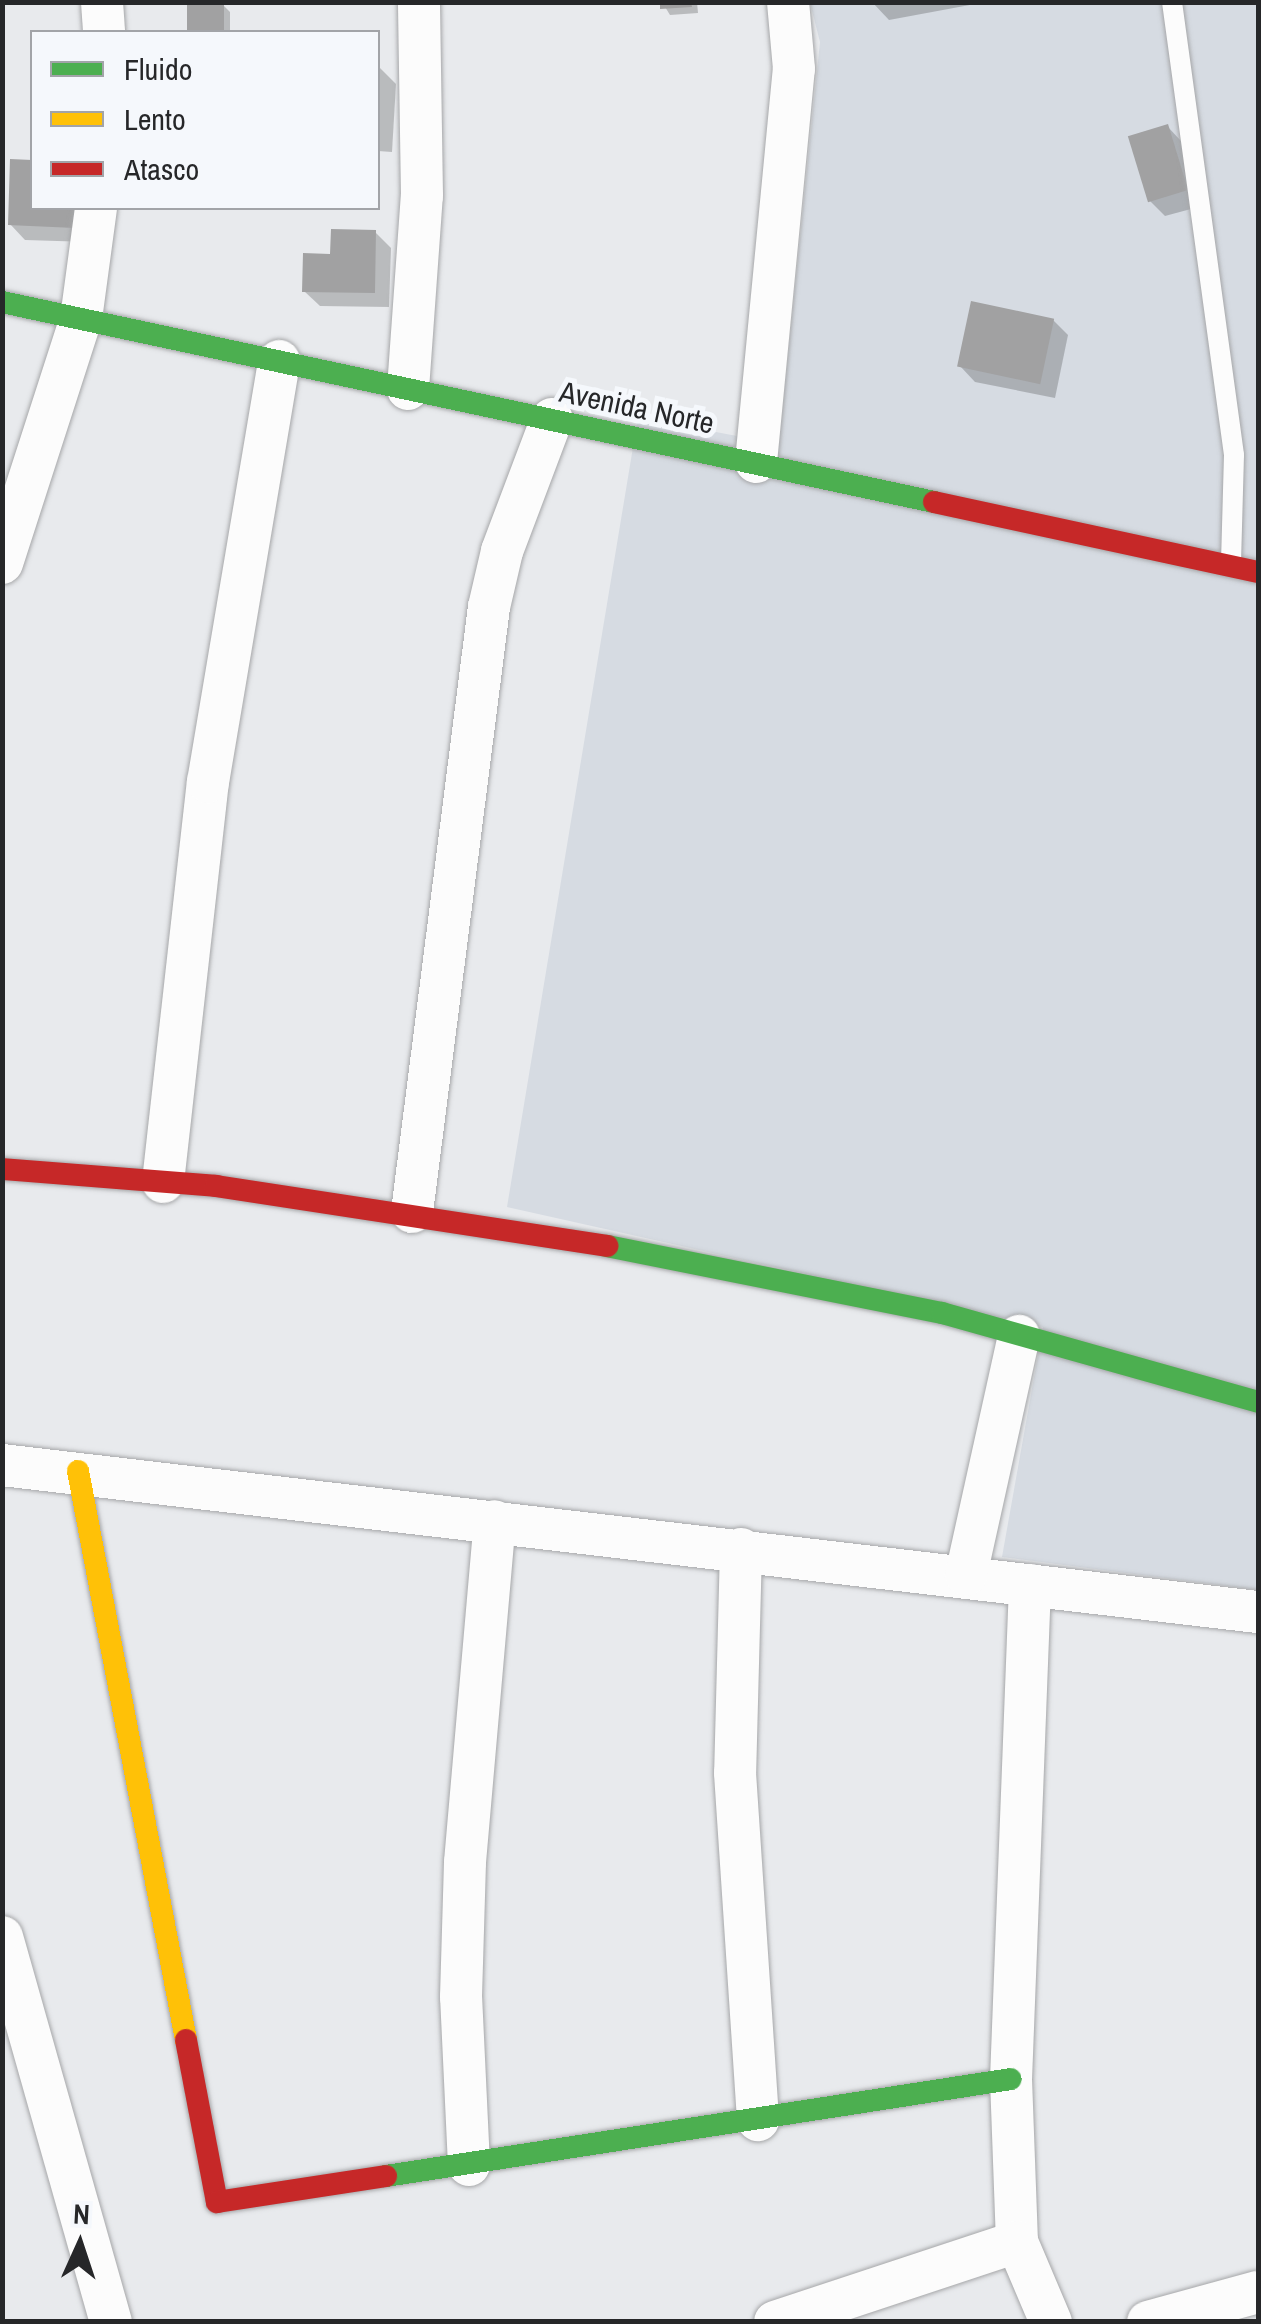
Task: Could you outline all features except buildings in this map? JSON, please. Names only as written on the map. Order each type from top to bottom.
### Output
[{"type":"main road","name":"Avenida Norte","points":[[2,302],[1258,572]]},
{"type":"main road","points":[[2,1169],[163,1182],[412,1212],[694,1259],[1019,1336],[1258,1402]]},
{"type":"main road","points":[[78,1471],[217,2202],[1010,2079]]},
{"type":"street","points":[[102,2],[104,30]]},
{"type":"street","points":[[408,388],[422,196],[419,2]]},
{"type":"street","points":[[756,462],[794,69],[788,2]]},
{"type":"street","points":[[2,564],[81,319],[96,210]]},
{"type":"street","points":[[163,1182],[208,782],[278,361]]},
{"type":"street","points":[[412,1212],[489,608],[508,536],[552,420]]},
{"type":"street","points":[[966,1576],[1019,1336]]},
{"type":"street","points":[[2,1464],[1258,1612]]},
{"type":"street","points":[[469,2165],[462,1997],[465,1862],[495,1522]]},
{"type":"street","points":[[740,1549],[735,1772],[758,2120]]},
{"type":"street","points":[[1030,1585],[1010,2079],[1017,2242],[1052,2322]]},
{"type":"street","points":[[2,1937],[112,2322]]},
{"type":"street","points":[[776,2322],[1017,2242]]},
{"type":"street","points":[[1148,2322],[1258,2292]]},
{"type":"lane","points":[[1172,2],[1234,455],[1231,566]]},
{"type":"shaded area","points":[[810,3],[1258,3],[1258,1590],[1002,1557],[1043,1327],[507,1207],[638,417],[779,444],[820,42]]},
{"type":"traffic: fast","points":[[2,302],[934,502]]},
{"type":"traffic: fast","points":[[607,1246],[942,1313],[1258,1402]]},
{"type":"traffic: fast","points":[[386,2176],[1011,2079]]},
{"type":"traffic: slow","points":[[78,1471],[186,2040]]},
{"type":"traffic: jam","points":[[934,502],[1258,572]]},
{"type":"traffic: jam","points":[[2,1169],[216,1186],[607,1246]]},
{"type":"traffic: jam","points":[[186,2040],[217,2202],[386,2176]]}]
